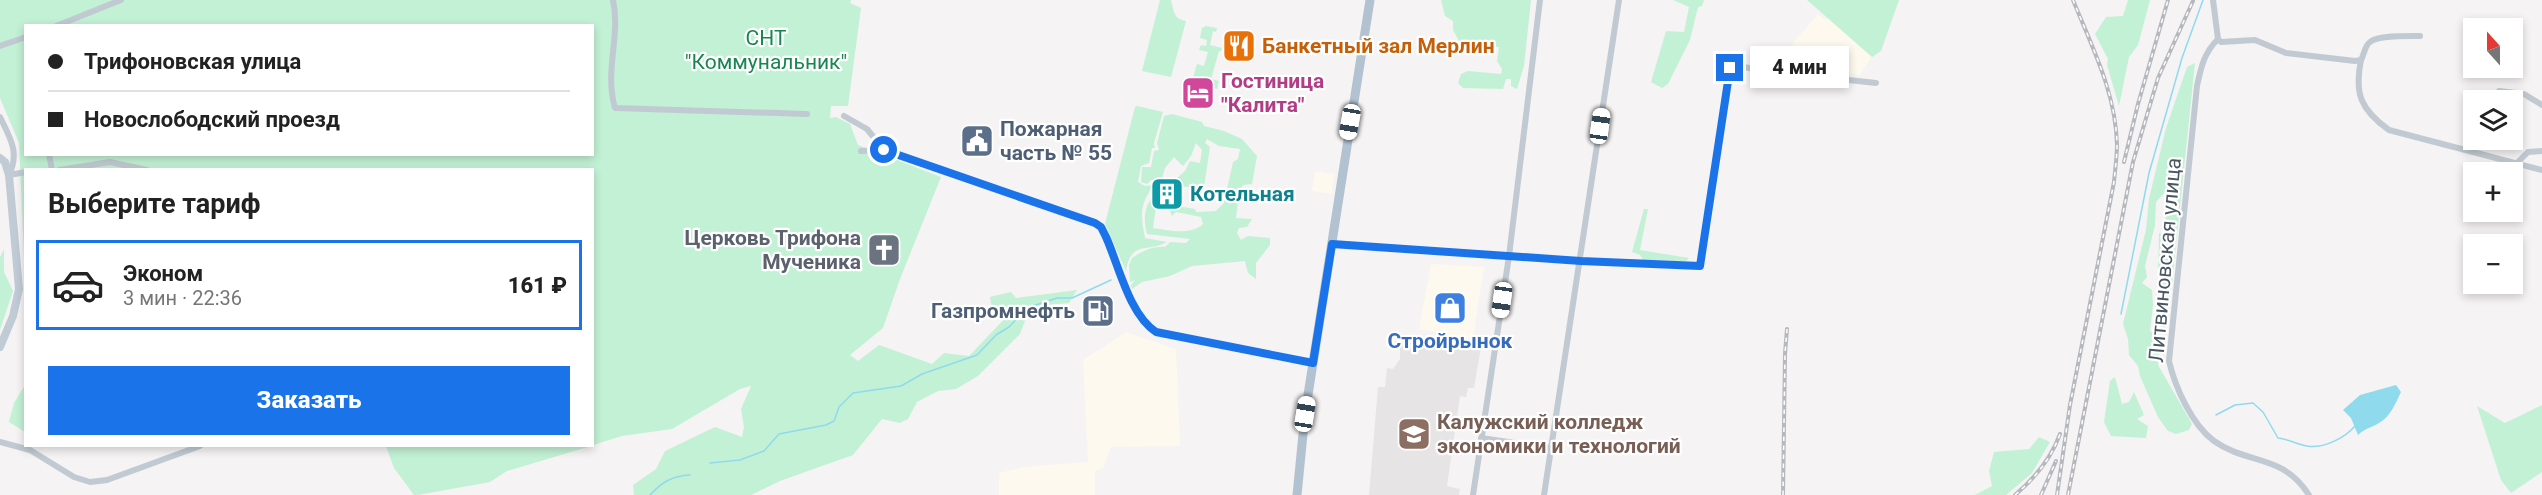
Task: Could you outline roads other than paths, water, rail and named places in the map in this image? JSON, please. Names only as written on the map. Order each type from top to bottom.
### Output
[{"type":"main road","points":[[1297,495],[1299,463],[1313,363],[1370,0]]},
{"type":"street","points":[[61,24],[121,0]]},
{"type":"street","points":[[613,0],[617,20],[610,65],[611,95],[615,108],[807,114]]},
{"type":"street","points":[[1473,495],[1509,255],[1539,0]]},
{"type":"street","points":[[1544,495],[1619,0]]},
{"type":"street","points":[[2213,0],[2218,39],[2221,42],[2255,40],[2286,53],[2361,60]]},
{"type":"street","points":[[2420,36],[2372,40],[2368,43],[2361,60],[2359,95],[2368,112],[2389,130],[2509,162]]},
{"type":"street","points":[[0,46],[24,38]]},
{"type":"street","name":"Литвиновская улица","points":[[2218,39],[2202,61],[2197,86],[2169,361],[2175,387],[2199,423],[2214,440],[2274,464],[2292,474],[2309,495]]},
{"type":"street","points":[[1332,244],[1581,261],[1700,266],[1730,68],[1735,65],[1758,70],[1876,84]]},
{"type":"street","points":[[2523,94],[2542,105]]},
{"type":"street","points":[[844,116],[867,129],[884,150]]},
{"type":"street","points":[[0,117],[12,141],[15,162],[9,175]]},
{"type":"street","points":[[861,151],[884,150],[1095,223],[1101,227],[1106,237],[1135,309],[1147,326],[1156,332],[1313,363]]},
{"type":"street","points":[[2519,162],[2528,152],[2542,152]]},
{"type":"street","points":[[0,159],[5,162],[9,175],[19,289],[13,316],[0,347]]},
{"type":"street","points":[[72,168],[110,162],[138,168]]},
{"type":"street","points":[[2523,165],[2542,170]]},
{"type":"street","points":[[9,175],[24,172]]},
{"type":"street","points":[[1481,438],[1551,448]]},
{"type":"street","points":[[0,442],[30,450],[74,477],[90,482],[107,480],[197,447]]},
{"type":"water","points":[[2396,385],[2401,392],[2390,413],[2379,423],[2358,435],[2351,418],[2343,410],[2360,395]]},
{"type":"waterway","points":[[2121,314],[2149,173],[2182,58],[2203,0]]},
{"type":"waterway","points":[[710,463],[740,460],[764,451],[779,434],[826,425],[834,421],[839,407],[853,393],[901,386],[922,374],[977,355],[1027,308],[1057,298],[1072,298],[1111,280]]},
{"type":"waterway","points":[[2216,415],[2235,405],[2253,403],[2263,412],[2278,438],[2307,446],[2320,446],[2333,442],[2346,435],[2355,426]]},
{"type":"waterway","points":[[650,495],[668,480],[690,475]]},
{"type":"railway","points":[[2057,495],[2070,405],[2114,182],[2117,150],[2116,126],[2108,89],[2073,0]]},
{"type":"railway","points":[[2124,162],[2168,0]]},
{"type":"railway","points":[[2068,495],[2133,162],[2158,78],[2193,1]]},
{"type":"railway","points":[[1783,495],[1787,329]]},
{"type":"railway","points":[[2015,495],[2042,468],[2060,434]]},
{"type":"railway","points":[[2041,495],[2056,461]]},
{"type":"place","name":"Банкетный зал Мерлин","points":[[1239,46]]},
{"type":"place","name":"Гостиница \"Калита\"","points":[[1198,93]]},
{"type":"place","name":"Пожарная часть № 55","points":[[977,141]]},
{"type":"place","name":"Котельная","points":[[1167,194]]},
{"type":"place","name":"Церковь Трифона Мученика","points":[[884,250]]},
{"type":"place","name":"Стройрынок","points":[[1450,308]]},
{"type":"place","name":"Газпромнефть","points":[[1098,311]]},
{"type":"place","name":"Калужский колледж экономики и технологий","points":[[1414,434]]},
{"type":"park label","name":"СНТ \"Коммунальник\"","points":[[766,50]]}]
